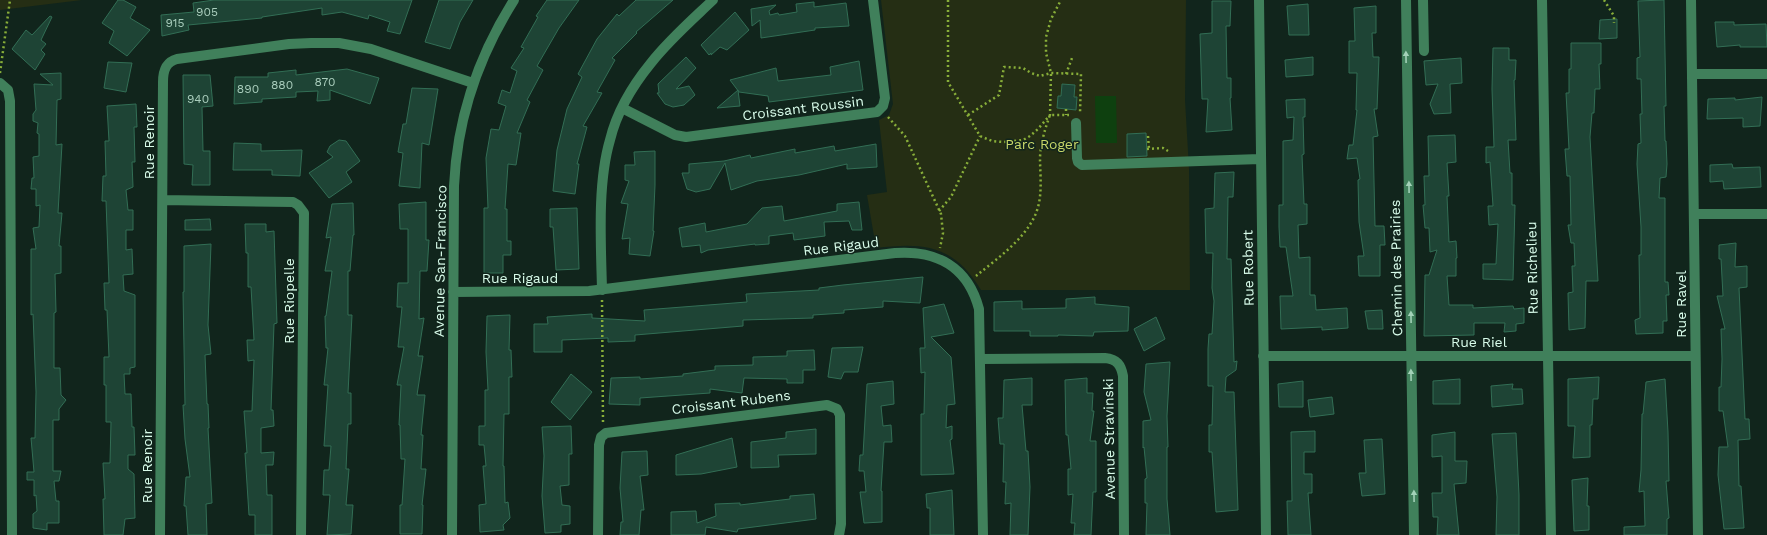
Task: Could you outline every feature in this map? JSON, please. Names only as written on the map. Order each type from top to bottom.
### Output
[{"type":"street","name":"Avenue San-Francisco","points":[[452,535],[454,186],[456,160],[460,130],[473,83],[489,45],[514,0]]},
{"type":"street","points":[[602,294],[603,178],[610,138],[622,108],[636,84],[652,62],[713,0]]},
{"type":"street","name":"Croissant Roussin","points":[[622,108],[675,135],[686,137],[877,112],[883,106],[885,98],[873,0]]},
{"type":"street","name":"Rue Robert","points":[[1259,0],[1266,535]]},
{"type":"street","name":"Chemin des Prairies","points":[[1406,0],[1414,535]]},
{"type":"street","points":[[1423,0],[1424,50]]},
{"type":"street","name":"Rue Richelieu","points":[[1542,0],[1551,535]]},
{"type":"street","name":"Rue Ravel","points":[[1691,0],[1698,535]]},
{"type":"street","name":"Rue Renoir","points":[[160,535],[163,74],[165,69],[171,61],[289,44],[332,43],[371,49],[473,83]]},
{"type":"street","points":[[1692,74],[1767,74]]},
{"type":"street","points":[[0,84],[8,90],[10,101],[12,535]]},
{"type":"street","points":[[1074,118],[1076,158],[1082,165],[1260,159]]},
{"type":"street","name":"Rue Riopelle","points":[[163,200],[293,202],[304,212],[301,535]]},
{"type":"street","points":[[1694,214],[1767,214]]},
{"type":"street","name":"Rue Rigaud","points":[[453,292],[602,294],[895,253],[923,253],[948,264],[962,276],[973,291],[979,309],[983,535]]},
{"type":"street","name":"Rue Riel","points":[[1263,356],[1695,356]]},
{"type":"street","name":"Avenue Stravinski","points":[[980,359],[1111,358],[1119,365],[1122,376],[1124,535]]},
{"type":"street","name":"Croissant Rubens","points":[[598,535],[599,445],[601,437],[606,433],[827,405],[837,409],[840,415],[841,524],[839,535]]},
{"type":"path","points":[[0,73],[10,0]]},
{"type":"path","points":[[948,0],[948,82],[980,136],[992,141],[1003,142],[1023,140],[1038,129],[1050,115],[1066,115],[1074,118],[1080,116],[1081,74],[1051,74],[1040,76],[1022,68],[1004,67],[999,95],[968,115]]},
{"type":"path","points":[[974,278],[1020,237],[1028,226],[1040,202],[1042,140],[1050,115],[1051,74],[1046,53],[1046,37],[1051,19],[1061,0]]},
{"type":"path","points":[[1604,0],[1614,16],[1614,23]]},
{"type":"path","points":[[1066,74],[1072,58]]},
{"type":"path","points":[[1066,109],[1066,115]]},
{"type":"path","points":[[888,117],[905,136],[939,210],[943,233],[939,250]]},
{"type":"path","points":[[939,210],[951,196],[980,136]]},
{"type":"path","points":[[1148,136],[1149,153]]},
{"type":"path","points":[[602,294],[603,425]]},
{"type":"green space","points":[[0,0],[82,0],[0,10]]},
{"type":"green space","name":"Parc Roger","points":[[881,0],[1186,0],[1185,100],[1189,169],[1190,290],[981,290],[971,275],[949,255],[923,247],[893,246],[876,248],[867,195],[887,192],[879,120],[889,115],[893,104]]},
{"type":"shaded area","points":[[1095,96],[1116,96],[1117,143],[1096,143]]},
{"type":"building","points":[[118,0],[123,0],[136,7],[130,18],[150,30],[127,56],[109,43],[114,31],[102,23]]},
{"type":"building","points":[[214,0],[412,0],[400,34],[387,31],[390,22],[369,15],[368,19],[342,12],[322,15],[322,8],[262,18],[188,25],[189,30],[162,36],[161,15],[194,12],[193,3]]},
{"type":"building","points":[[439,0],[473,0],[460,22],[450,49],[425,42]]},
{"type":"building","points":[[547,0],[579,0],[559,28],[537,66],[543,70],[527,100],[530,102],[517,133],[521,133],[516,165],[508,164],[505,209],[507,209],[507,241],[511,241],[511,255],[503,255],[503,273],[484,273],[484,208],[488,208],[486,158],[491,129],[499,130],[506,106],[498,103],[502,90],[510,93],[517,71],[511,68],[524,48],[521,47],[538,17],[536,16]]},
{"type":"building","points":[[636,0],[673,0],[636,32],[637,33],[612,58],[615,60],[597,92],[602,93],[583,126],[587,127],[577,164],[579,164],[575,194],[553,191],[557,150],[567,109],[582,77],[578,74],[597,39],[617,14],[619,16]]},
{"type":"building","points":[[1664,0],[1666,106],[1664,106],[1667,164],[1666,177],[1660,178],[1659,198],[1665,198],[1665,282],[1668,282],[1669,295],[1666,295],[1667,321],[1663,321],[1663,333],[1636,334],[1635,320],[1640,318],[1639,255],[1641,255],[1641,227],[1637,164],[1638,144],[1641,143],[1640,114],[1642,114],[1641,79],[1637,79],[1637,58],[1640,57],[1638,1]]},
{"type":"building","points":[[1212,1],[1231,1],[1230,26],[1226,26],[1227,78],[1231,78],[1230,98],[1232,130],[1206,132],[1208,99],[1202,99],[1200,34],[1212,33]]},
{"type":"building","points":[[814,2],[814,7],[846,3],[849,26],[815,28],[815,30],[761,38],[760,20],[752,26],[751,9],[776,5],[769,11],[770,15],[778,13],[779,15],[797,12],[796,4]]},
{"type":"building","points":[[1308,4],[1309,35],[1289,35],[1287,6]]},
{"type":"building","points":[[1376,6],[1376,33],[1372,33],[1373,57],[1379,57],[1377,109],[1374,109],[1378,136],[1373,137],[1375,226],[1384,226],[1385,245],[1380,245],[1380,276],[1359,276],[1358,256],[1364,256],[1359,222],[1358,180],[1360,179],[1357,158],[1347,159],[1349,145],[1353,145],[1357,110],[1357,73],[1349,73],[1349,41],[1355,41],[1354,8]]},
{"type":"building","points":[[735,12],[749,30],[727,50],[720,47],[709,55],[701,45]]},
{"type":"building","points":[[50,16],[52,17],[41,40],[46,44],[41,50],[45,54],[35,70],[12,49],[26,30],[32,35]]},
{"type":"building","points":[[1617,19],[1617,38],[1599,39],[1600,20]]},
{"type":"building","points":[[1715,22],[1734,22],[1734,25],[1766,24],[1767,47],[1740,47],[1740,45],[1717,47]]},
{"type":"building","points":[[1571,43],[1601,43],[1601,64],[1599,64],[1600,89],[1595,89],[1594,113],[1592,113],[1590,137],[1598,281],[1586,281],[1585,328],[1569,330],[1568,293],[1573,292],[1572,266],[1575,266],[1574,243],[1571,243],[1568,225],[1571,225],[1570,176],[1567,176],[1565,149],[1569,149],[1566,93],[1569,93]]},
{"type":"building","points":[[1493,48],[1509,48],[1509,60],[1516,60],[1514,80],[1516,140],[1508,140],[1510,173],[1512,173],[1512,205],[1515,205],[1513,280],[1483,279],[1483,264],[1496,264],[1498,224],[1489,225],[1488,206],[1493,206],[1490,162],[1486,163],[1486,147],[1494,147],[1492,89]]},
{"type":"building","points":[[686,57],[696,68],[676,89],[689,86],[695,95],[684,105],[673,107],[665,104],[657,93],[659,93],[658,84]]},
{"type":"building","points":[[1313,57],[1313,75],[1286,77],[1285,60]]},
{"type":"building","points":[[1461,58],[1462,83],[1450,84],[1451,113],[1434,114],[1430,104],[1438,84],[1426,85],[1424,61]]},
{"type":"building","points":[[859,61],[863,90],[769,102],[768,96],[739,92],[730,80],[776,68],[778,81],[831,75],[830,67]]},
{"type":"building","points":[[108,62],[132,63],[126,92],[104,88]]},
{"type":"building","points":[[347,69],[379,78],[370,104],[330,90],[330,100],[317,101],[318,91],[296,92],[296,97],[262,99],[262,102],[234,104],[235,77],[268,77],[268,73],[296,70],[296,75]]},
{"type":"building","points":[[61,73],[61,99],[57,100],[56,145],[62,144],[58,213],[62,213],[59,246],[61,246],[61,273],[55,274],[56,312],[54,313],[54,368],[60,368],[61,395],[66,400],[59,409],[59,420],[53,420],[53,471],[61,471],[59,481],[54,481],[56,501],[59,501],[59,523],[47,523],[47,530],[33,528],[33,514],[37,511],[36,495],[34,496],[34,480],[27,480],[27,472],[34,472],[31,438],[35,438],[36,392],[33,314],[31,315],[31,249],[36,249],[33,228],[39,227],[40,205],[36,206],[36,189],[31,189],[32,178],[34,178],[33,157],[39,156],[39,134],[37,133],[38,123],[33,121],[33,114],[36,110],[34,84],[53,85],[40,74]]},
{"type":"building","points":[[183,75],[210,75],[213,106],[202,107],[203,151],[210,151],[210,185],[192,185],[193,165],[184,164]]},
{"type":"building","points":[[1062,84],[1075,85],[1074,97],[1077,97],[1076,110],[1057,108],[1058,96],[1061,96]]},
{"type":"building","points":[[412,88],[438,89],[429,145],[422,143],[420,188],[399,186],[403,153],[398,152],[403,124],[406,124]]},
{"type":"building","points":[[738,90],[740,106],[717,108]]},
{"type":"building","points":[[1762,97],[1760,126],[1743,127],[1743,118],[1707,119],[1708,99],[1735,98],[1735,100]]},
{"type":"building","points":[[1305,99],[1305,117],[1303,117],[1304,154],[1302,155],[1304,204],[1307,204],[1307,224],[1298,225],[1299,258],[1310,257],[1310,295],[1315,295],[1316,310],[1347,308],[1348,328],[1322,330],[1322,327],[1281,329],[1280,296],[1293,296],[1286,247],[1280,247],[1279,227],[1279,205],[1283,205],[1283,141],[1293,140],[1294,117],[1287,118],[1286,100]]},
{"type":"building","points":[[136,104],[137,127],[134,127],[135,162],[132,162],[133,187],[126,190],[128,210],[133,210],[133,230],[126,230],[126,250],[132,249],[133,274],[123,275],[124,291],[135,295],[135,367],[130,368],[130,374],[124,374],[125,394],[131,394],[132,427],[134,427],[135,455],[128,455],[128,469],[134,474],[135,518],[125,519],[123,535],[104,535],[103,499],[105,499],[103,463],[110,463],[111,422],[106,422],[106,385],[104,385],[104,357],[109,357],[104,283],[109,283],[106,201],[102,201],[103,176],[106,176],[105,141],[109,141],[107,106]]},
{"type":"building","points":[[1146,133],[1147,156],[1127,157],[1127,134]]},
{"type":"building","points":[[1455,135],[1456,162],[1447,163],[1449,242],[1456,241],[1457,258],[1456,276],[1447,276],[1449,305],[1473,305],[1473,308],[1513,306],[1514,309],[1524,308],[1524,323],[1516,324],[1516,331],[1504,332],[1505,323],[1474,323],[1474,335],[1424,336],[1425,275],[1429,275],[1437,250],[1430,252],[1429,228],[1425,228],[1423,205],[1425,205],[1424,176],[1429,176],[1428,136]]},
{"type":"building","points":[[339,140],[346,141],[360,161],[346,172],[352,182],[329,198],[309,173],[333,157],[327,152],[330,146]]},
{"type":"building","points":[[234,143],[261,144],[261,151],[302,150],[300,176],[272,175],[272,170],[233,170]]},
{"type":"building","points":[[876,144],[877,167],[847,169],[847,164],[799,175],[757,181],[731,190],[725,163],[710,189],[696,192],[687,189],[682,173],[689,173],[689,164],[724,161],[750,155],[751,158],[795,149],[795,153],[834,146],[835,151]]},
{"type":"building","points":[[655,151],[654,231],[650,256],[629,254],[630,238],[622,239],[628,204],[621,203],[629,181],[625,180],[625,165],[635,165],[634,152]]},
{"type":"building","points":[[1732,164],[1733,168],[1760,167],[1761,187],[1724,189],[1723,181],[1710,182],[1710,165]]},
{"type":"building","points":[[1234,172],[1233,197],[1228,197],[1227,259],[1231,259],[1234,362],[1237,361],[1236,370],[1226,377],[1225,392],[1234,392],[1238,510],[1216,512],[1212,452],[1209,452],[1209,425],[1212,425],[1213,386],[1208,386],[1209,334],[1212,334],[1214,301],[1212,288],[1213,253],[1206,253],[1205,209],[1214,208],[1215,173]]},
{"type":"building","points":[[426,202],[426,240],[429,240],[427,271],[420,271],[419,319],[424,318],[418,356],[423,356],[417,395],[425,395],[421,435],[423,435],[421,469],[426,469],[422,505],[422,534],[400,534],[400,505],[402,505],[405,459],[401,459],[399,425],[401,385],[397,385],[404,347],[398,347],[402,307],[397,307],[398,283],[408,283],[408,229],[400,229],[399,204]]},
{"type":"building","points":[[859,202],[862,230],[852,230],[849,221],[824,222],[825,236],[794,240],[793,233],[769,236],[769,244],[755,244],[708,250],[701,253],[700,245],[682,247],[679,228],[705,223],[706,232],[747,224],[762,208],[782,206],[784,221],[837,211],[837,204]]},
{"type":"building","points":[[353,203],[354,235],[350,271],[348,271],[348,315],[352,315],[348,393],[351,393],[351,424],[348,424],[346,469],[349,469],[346,505],[353,505],[351,534],[327,535],[330,495],[323,495],[324,470],[329,470],[331,446],[324,446],[328,385],[324,385],[328,348],[326,348],[325,316],[332,271],[325,271],[331,237],[326,238],[332,204]]},
{"type":"building","points":[[577,208],[579,269],[556,270],[553,227],[550,227],[550,209]]},
{"type":"building","points":[[210,219],[211,230],[185,230],[185,220]]},
{"type":"building","points":[[245,224],[266,224],[266,232],[274,231],[277,323],[274,324],[271,410],[273,410],[274,426],[261,428],[261,453],[274,452],[273,465],[266,465],[267,495],[272,495],[272,535],[255,535],[255,515],[249,515],[244,411],[252,411],[254,360],[248,361],[247,340],[254,340],[251,287],[248,287],[248,253],[246,253]]},
{"type":"building","points":[[1736,243],[1735,267],[1747,266],[1747,287],[1739,288],[1745,419],[1749,419],[1750,439],[1738,440],[1739,486],[1741,486],[1744,528],[1724,529],[1718,475],[1719,447],[1728,447],[1723,411],[1719,411],[1719,387],[1721,387],[1722,359],[1721,329],[1725,329],[1717,296],[1723,296],[1719,245]]},
{"type":"building","points":[[211,244],[208,325],[211,354],[205,355],[212,503],[206,504],[207,535],[188,535],[186,506],[184,506],[186,477],[190,477],[185,439],[183,405],[185,405],[183,292],[184,246]]},
{"type":"building","points":[[923,277],[920,303],[883,301],[883,307],[844,310],[844,313],[813,315],[813,318],[743,320],[743,326],[635,335],[635,341],[608,342],[608,338],[562,340],[562,352],[534,352],[534,324],[548,324],[547,317],[592,314],[592,318],[645,321],[644,310],[747,302],[746,294],[819,290],[819,288],[843,285]]},
{"type":"building","points":[[1095,297],[1095,304],[1129,307],[1128,331],[1094,332],[1093,336],[1030,336],[1030,331],[994,331],[994,302],[1022,301],[1022,309],[1066,308],[1066,299]]},
{"type":"building","points":[[944,304],[954,333],[931,337],[951,357],[955,404],[947,405],[946,428],[952,426],[952,439],[950,440],[954,474],[921,475],[921,414],[924,414],[925,372],[921,373],[920,348],[925,348],[923,308]]},
{"type":"building","points":[[1382,310],[1383,329],[1368,329],[1365,311]]},
{"type":"building","points":[[510,315],[509,350],[511,350],[512,377],[509,377],[509,414],[504,414],[503,466],[505,503],[508,502],[510,518],[503,525],[504,530],[480,532],[479,505],[486,504],[483,466],[486,466],[484,445],[479,445],[479,426],[485,426],[485,390],[488,390],[486,352],[487,316]]},
{"type":"building","points":[[1156,317],[1165,339],[1144,351],[1134,329]]},
{"type":"building","points":[[863,347],[858,372],[844,372],[841,379],[828,377],[832,348]]},
{"type":"building","points":[[814,350],[815,370],[803,370],[803,383],[787,383],[787,379],[744,378],[742,393],[710,389],[710,393],[640,398],[640,405],[609,404],[611,378],[640,377],[640,379],[683,376],[683,374],[715,370],[715,366],[753,365],[753,357],[787,356],[787,351]]},
{"type":"building","points":[[1170,362],[1167,416],[1167,499],[1170,535],[1146,535],[1147,503],[1145,503],[1145,479],[1147,478],[1144,447],[1143,448],[1143,421],[1151,420],[1144,392],[1146,364]]},
{"type":"building","points":[[571,374],[592,392],[570,420],[551,402]]},
{"type":"building","points":[[1599,377],[1598,399],[1593,399],[1592,425],[1590,425],[1590,457],[1573,458],[1575,426],[1568,426],[1568,379]]},
{"type":"building","points":[[1032,378],[1032,405],[1022,405],[1026,451],[1028,451],[1030,487],[1028,535],[1010,535],[1011,503],[1005,504],[1006,482],[1003,482],[1004,444],[1000,444],[998,418],[1003,418],[1004,380]]},
{"type":"building","points":[[1087,378],[1087,393],[1093,393],[1092,411],[1094,411],[1090,441],[1096,441],[1096,492],[1093,492],[1091,535],[1074,535],[1075,523],[1071,523],[1073,494],[1068,495],[1068,469],[1071,469],[1068,435],[1066,435],[1065,380]]},
{"type":"building","points":[[1460,379],[1460,404],[1433,404],[1433,381]]},
{"type":"building","points":[[1665,379],[1669,481],[1666,481],[1669,518],[1667,519],[1667,535],[1624,535],[1624,527],[1645,526],[1644,491],[1639,492],[1642,414],[1646,382]]},
{"type":"building","points":[[893,381],[894,404],[881,406],[883,426],[891,425],[892,442],[884,442],[881,491],[882,522],[864,523],[860,492],[866,492],[864,471],[859,471],[860,455],[863,455],[867,384]]},
{"type":"building","points":[[1303,381],[1303,407],[1279,407],[1278,384]]},
{"type":"building","points":[[1513,384],[1512,389],[1522,389],[1523,404],[1492,407],[1491,386]]},
{"type":"building","points":[[1332,397],[1334,414],[1310,417],[1308,400]]},
{"type":"building","points":[[571,426],[572,454],[569,454],[569,485],[560,486],[562,505],[570,506],[570,524],[561,525],[561,532],[545,533],[542,496],[544,456],[542,427]]},
{"type":"building","points":[[816,429],[816,454],[778,455],[779,467],[751,468],[751,442],[786,438],[786,432]]},
{"type":"building","points":[[1315,431],[1315,452],[1304,452],[1304,474],[1312,474],[1312,493],[1308,493],[1311,535],[1288,535],[1287,501],[1292,501],[1291,432]]},
{"type":"building","points":[[1455,432],[1455,461],[1467,461],[1466,483],[1454,484],[1459,535],[1437,535],[1438,517],[1433,517],[1432,493],[1442,493],[1442,456],[1432,457],[1432,435]]},
{"type":"building","points":[[1516,433],[1519,535],[1496,535],[1497,497],[1492,434]]},
{"type":"building","points":[[732,438],[737,467],[701,474],[676,475],[676,455]]},
{"type":"building","points":[[1382,439],[1385,494],[1362,496],[1359,473],[1366,473],[1364,440]]},
{"type":"building","points":[[647,451],[648,475],[640,476],[644,510],[641,510],[639,535],[620,535],[621,522],[623,522],[620,488],[622,452]]},
{"type":"building","points":[[1588,478],[1587,506],[1589,506],[1589,530],[1574,531],[1572,480]]},
{"type":"building","points":[[952,490],[954,535],[930,535],[930,508],[927,508],[926,494]]},
{"type":"building","points":[[814,494],[816,519],[738,529],[737,532],[706,527],[705,535],[671,535],[671,512],[696,511],[697,523],[716,516],[715,504],[740,503],[740,505],[790,499],[790,496]]}]
